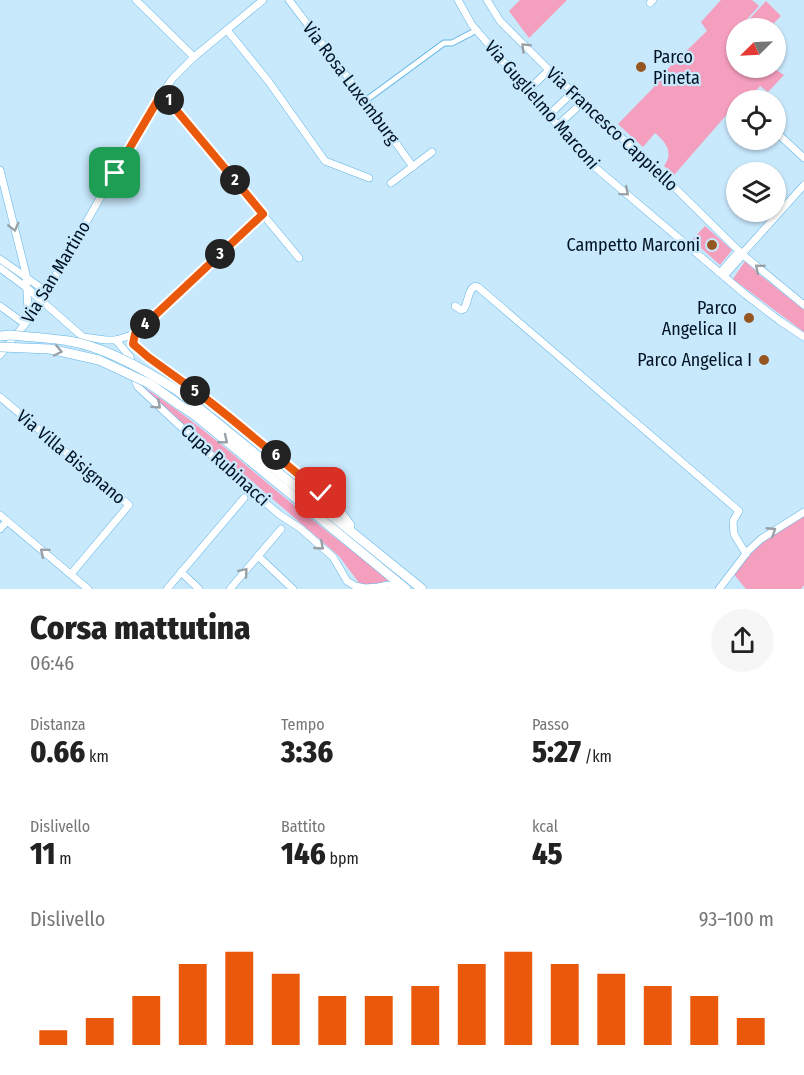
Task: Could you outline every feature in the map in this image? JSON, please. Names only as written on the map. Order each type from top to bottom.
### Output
[{"type":"main road","points":[[0,336],[71,341],[109,353],[156,376],[178,391],[422,589]]},
{"type":"main road","points":[[0,347],[51,349],[99,360],[150,384],[196,416],[406,589]]},
{"type":"street","points":[[136,0],[194,57]]},
{"type":"street","name":"Via San Martino","points":[[0,355],[41,301],[162,93],[173,78],[194,57],[263,0]]},
{"type":"street","name":"Via Rosa Luxemburg","points":[[289,0],[413,167]]},
{"type":"street","name":"Via Guglielmo Marconi","points":[[458,0],[477,30],[590,163],[762,308],[804,337]]},
{"type":"street","name":"Via Francesco Cappiello","points":[[487,0],[500,21],[549,70],[741,253],[804,305]]},
{"type":"street","points":[[227,30],[326,161],[369,177]]},
{"type":"street","points":[[365,100],[444,43],[452,43],[477,30]]},
{"type":"street","points":[[527,91],[549,70]]},
{"type":"street","points":[[549,115],[573,92]]},
{"type":"street","points":[[162,93],[299,258]]},
{"type":"street","points":[[558,126],[583,102]]},
{"type":"street","points":[[786,141],[804,158]]},
{"type":"street","points":[[391,183],[432,152]]},
{"type":"street","points":[[0,170],[22,258],[28,310],[31,315]]},
{"type":"street","points":[[722,274],[804,185]]},
{"type":"street","points":[[0,268],[27,288],[83,337],[116,340],[135,334],[263,214]]},
{"type":"street","points":[[14,268],[22,258]]},
{"type":"street","points":[[0,259],[46,292]]},
{"type":"street","points":[[455,306],[461,310],[464,309],[470,290],[475,286],[478,287],[740,511],[733,521],[734,534],[746,554]]},
{"type":"street","points":[[0,306],[25,324]]},
{"type":"street","points":[[135,334],[133,340],[135,348],[205,398],[321,493],[340,510],[351,525],[350,530]]},
{"type":"street","name":"Cupa Rubinacci","points":[[116,340],[130,357],[138,387],[237,479],[333,557],[347,585],[365,588],[388,585],[397,589]]},
{"type":"street","name":"Via Villa Bisignano","points":[[0,397],[129,505],[71,574]]},
{"type":"street","points":[[167,589],[244,498]]},
{"type":"street","points":[[719,589],[746,554],[761,539],[804,512]]},
{"type":"street","points":[[0,515],[88,589]]},
{"type":"street","points":[[0,530],[7,521]]},
{"type":"street","points":[[230,589],[281,529]]},
{"type":"street","points":[[258,556],[293,589]]},
{"type":"street","points":[[181,572],[199,589]]},
{"type":"shaded area","points":[[520,0],[567,0],[529,38],[509,11]]},
{"type":"shaded area","points":[[721,0],[752,0],[759,6],[748,18],[726,18],[726,78],[781,78],[770,90],[760,86],[757,90],[726,90],[726,115],[674,175],[664,166],[668,152],[659,136],[655,133],[643,147],[618,124],[654,87],[652,84],[707,31],[701,22]]},
{"type":"shaded area","points":[[766,1],[781,16],[779,18],[750,18]]},
{"type":"shaded area","name":"Campetto Marconi","points":[[705,226],[732,250],[720,265],[692,240]]},
{"type":"shaded area","points":[[745,261],[804,310],[804,332],[733,279]]},
{"type":"shaded area","points":[[137,383],[196,425],[395,584],[385,581],[375,585],[359,583],[339,556],[246,476],[239,475]]},
{"type":"shaded area","points":[[804,512],[804,585],[801,589],[746,589],[732,572],[761,539]]},
{"type":"place","name":"Parco Pineta","points":[[641,67]]},
{"type":"place","name":"Campetto Marconi","points":[[712,245]]},
{"type":"place","name":"Parco Angelica II","points":[[749,318]]},
{"type":"place","name":"Parco Angelica I","points":[[764,360]]},
{"type":"route","points":[[115,173],[162,93],[263,214],[135,334],[133,344],[135,348],[229,417],[321,493]]}]
